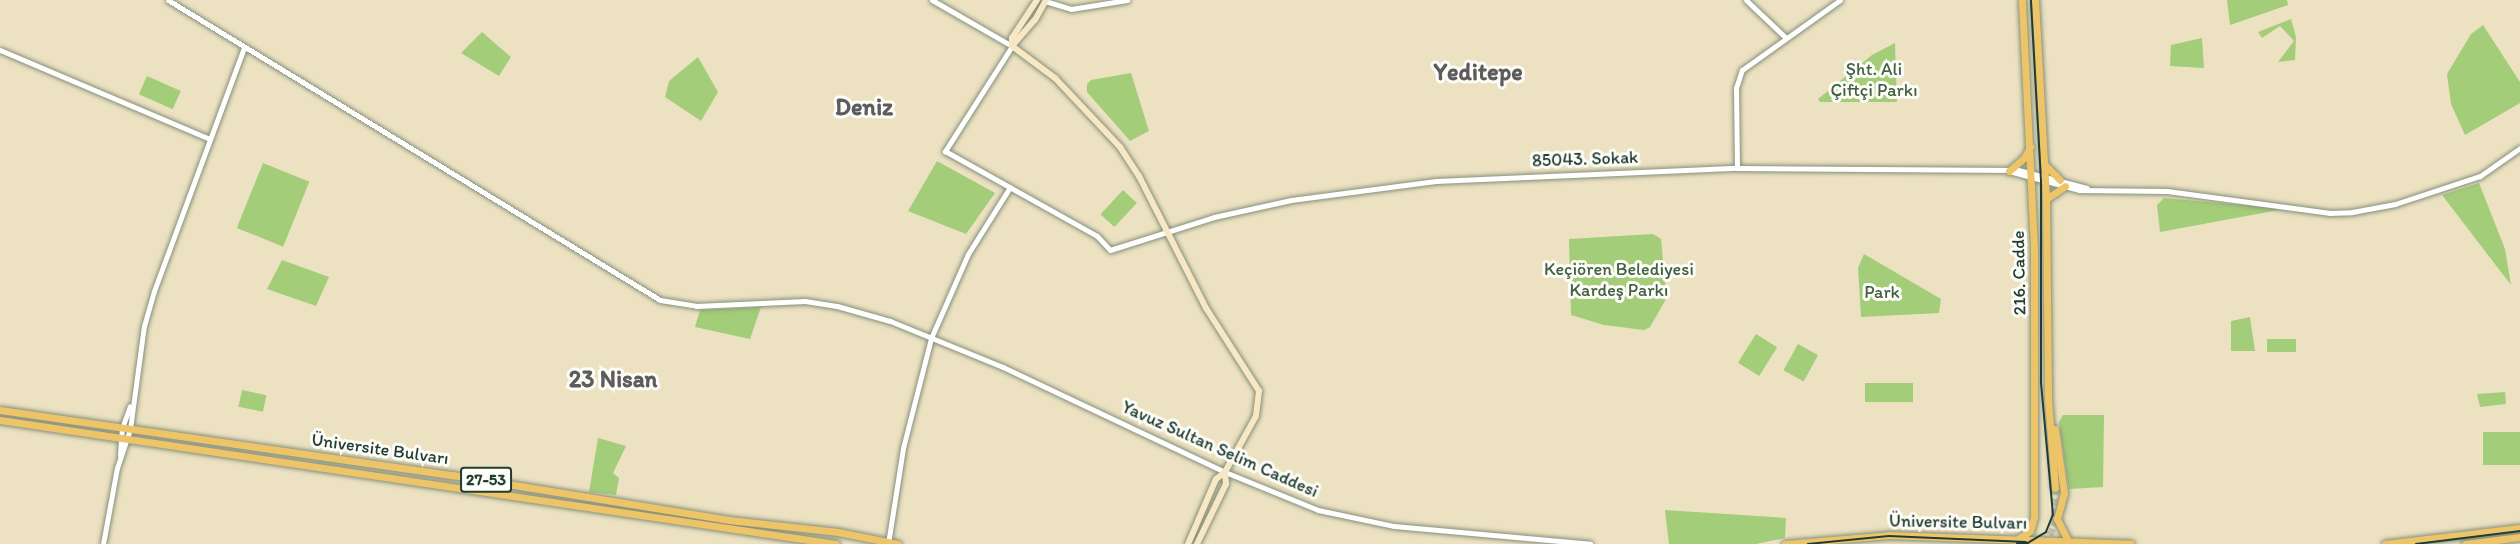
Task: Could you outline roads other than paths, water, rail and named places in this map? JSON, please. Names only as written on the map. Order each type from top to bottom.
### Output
[{"type":"main road","points":[[1042,0],[1035,20],[1012,46],[1055,78],[1120,147],[1168,232],[1206,308],[1259,391],[1256,416],[1225,472],[1216,479],[1188,544]]},
{"type":"main road","name":"216. Cadde","points":[[2018,539],[2028,533],[2034,520],[2032,177],[2022,0]]},
{"type":"main road","name":"216. Cadde","points":[[2035,0],[2046,199],[2048,399]]},
{"type":"main road","points":[[2009,171],[2024,158],[2030,147]]},
{"type":"main road","points":[[2044,160],[2062,183],[2046,199]]},
{"type":"main road","points":[[2048,399],[2055,488]]},
{"type":"main road","points":[[2048,399],[2064,490],[2057,519],[2068,541]]},
{"type":"main road","name":"Üniversite Bulvarı","points":[[0,410],[898,544]]},
{"type":"main road","name":"Üniversite Bulvarı","points":[[0,420],[836,544]]},
{"type":"main road","points":[[1197,544],[1226,484],[1225,472]]},
{"type":"main road","points":[[2385,544],[2520,528]]},
{"type":"main road","name":"Üniversite Bulvarı","points":[[1785,544],[1889,535],[2132,544]]},
{"type":"main road","points":[[2465,544],[2520,537]]},
{"type":"street","name":"Yavuz Sultan Selim Caddesi","points":[[168,0],[660,300],[696,306],[805,301],[890,321],[1090,407],[1288,500],[1340,516],[1394,526],[1590,544]]},
{"type":"street","points":[[888,543],[903,448],[931,338],[968,254],[1010,187],[945,151],[1012,46],[932,0]]},
{"type":"street","points":[[1042,0],[1071,9],[1127,0]]},
{"type":"street","points":[[1746,0],[1786,38]]},
{"type":"street","points":[[1737,168],[1738,77],[1755,59],[1840,0]]},
{"type":"street","points":[[124,438],[130,429],[132,401],[154,291],[244,48]]},
{"type":"street","points":[[0,50],[210,139]]},
{"type":"street","name":"85043. Sokak","points":[[1010,187],[1097,236],[1110,250],[1284,201],[1356,190],[1436,181],[1737,168],[2009,171],[2087,188],[2167,192],[2329,213],[2352,212],[2395,204],[2480,176],[2520,148]]},
{"type":"street","points":[[103,544],[124,438],[122,428],[132,401]]},
{"type":"tunnel","points":[[2045,544],[2054,526],[2055,488]]},
{"type":"tram line","points":[[2017,543],[2028,543],[2046,532],[2053,515],[2041,382],[2041,181],[2031,0]]},
{"type":"tram line","points":[[2416,544],[2520,531]]},
{"type":"tram line","points":[[1808,544],[1889,536],[2026,542]]},
{"type":"district","name":"Yeditepe","points":[[1478,72]]},
{"type":"district","name":"Deniz","points":[[864,107]]},
{"type":"district","name":"23 Nisan","points":[[613,379]]},
{"type":"park label","name":"Şht. Ali Çiftçi Parkı","points":[[1874,80]]},
{"type":"park label","name":"Keçiören Belediyesi Kardeş Parkı","points":[[1619,280]]},
{"type":"park label","name":"Park","points":[[1882,292]]}]
